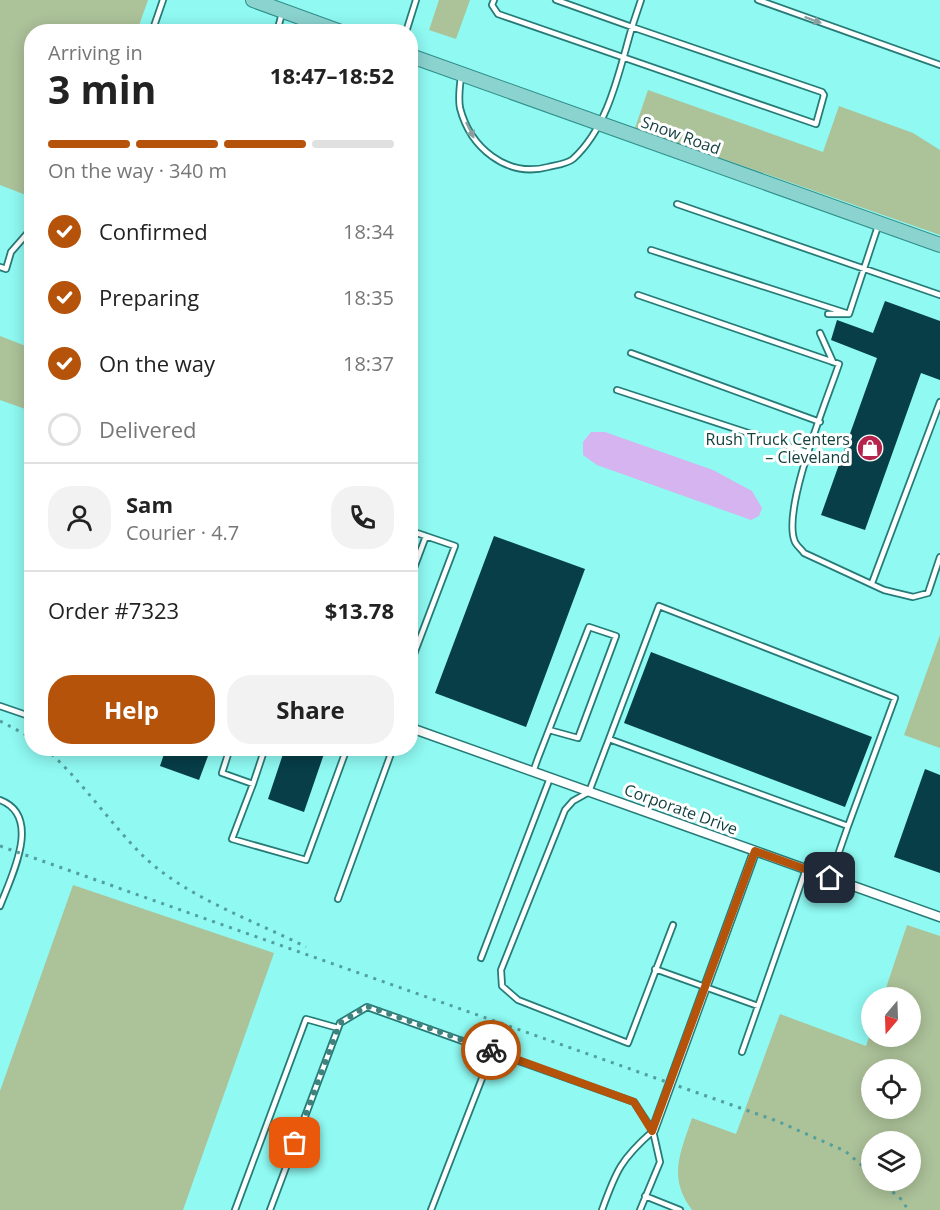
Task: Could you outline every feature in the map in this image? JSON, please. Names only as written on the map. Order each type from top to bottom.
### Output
[{"type":"main road","points":[[253,0],[319,24]]},
{"type":"main road","name":"Snow Road","points":[[418,59],[940,244]]},
{"type":"street","name":"Corporate Drive","points":[[418,731],[940,917]]},
{"type":"street","points":[[652,1131],[755,851]]},
{"type":"lane","points":[[155,24],[163,0]]},
{"type":"lane","points":[[408,24],[416,0]]},
{"type":"lane","points":[[494,0],[492,5],[498,14],[816,124],[824,95],[822,92],[556,0]]},
{"type":"lane","points":[[461,74],[459,106],[472,137],[494,160],[511,167],[537,170],[571,161],[589,142],[600,124],[641,0]]},
{"type":"lane","points":[[758,0],[940,65]]},
{"type":"lane","points":[[279,24],[283,11]]},
{"type":"lane","points":[[677,204],[940,295]]},
{"type":"lane","points":[[849,314],[879,223]]},
{"type":"lane","points":[[0,267],[6,269],[11,252],[24,237]]},
{"type":"lane","points":[[651,250],[849,314]]},
{"type":"lane","points":[[638,295],[839,364],[794,498],[792,529],[795,542],[804,553],[884,590],[913,597],[922,596],[928,592],[940,557]]},
{"type":"lane","points":[[828,314],[849,314]]},
{"type":"lane","points":[[820,333],[833,362]]},
{"type":"lane","points":[[631,353],[820,422]]},
{"type":"lane","points":[[617,390],[809,453]]},
{"type":"lane","points":[[872,583],[940,402]]},
{"type":"lane","points":[[418,533],[455,546],[418,644]]},
{"type":"lane","points":[[418,557],[426,536]]},
{"type":"lane","points":[[673,924],[628,1043],[518,1000],[502,986],[501,970],[565,810],[573,801],[589,792],[659,606],[895,698],[830,878]]},
{"type":"lane","points":[[532,772],[589,627],[616,636],[578,738],[549,730]]},
{"type":"lane","points":[[0,706],[24,714]]},
{"type":"lane","points":[[609,738],[848,826]]},
{"type":"lane","points":[[227,756],[222,773],[253,784]]},
{"type":"lane","points":[[263,756],[232,839],[306,860],[344,756]]},
{"type":"lane","points":[[339,899],[390,756]]},
{"type":"lane","points":[[481,958],[550,778]]},
{"type":"lane","points":[[0,800],[7,802],[20,820],[23,842],[0,906]]},
{"type":"lane","points":[[742,1052],[806,869]]},
{"type":"lane","points":[[655,969],[758,1006]]},
{"type":"lane","points":[[270,1210],[340,1023],[367,1006],[634,1102],[652,1131],[660,1162],[640,1210]]},
{"type":"lane","points":[[235,1210],[306,1019],[338,1029]]},
{"type":"lane","points":[[431,1210],[493,1050]]},
{"type":"lane","points":[[602,1210],[617,1167],[630,1150],[652,1131]]},
{"type":"lane","points":[[645,1196],[680,1210]]},
{"type":"green space","points":[[0,0],[148,0],[139,24],[24,24],[24,194],[0,185]]},
{"type":"green space","points":[[439,0],[470,0],[456,39],[429,30]]},
{"type":"green space","points":[[648,90],[823,152],[839,106],[913,133],[940,150],[940,235],[635,128]]},
{"type":"green space","points":[[0,336],[24,345],[24,409],[0,400]]},
{"type":"green space","points":[[940,635],[940,748],[904,735]]},
{"type":"green space","points":[[73,885],[274,953],[183,1210],[0,1210],[0,1091]]},
{"type":"green space","points":[[907,925],[940,936],[940,1210],[692,1210],[680,1186],[678,1164],[692,1118],[736,1134],[780,1014],[861,1044],[861,1047],[921,1047],[921,987],[886,987]]},
{"type":"shaded area","points":[[591,432],[605,432],[713,470],[752,491],[762,508],[759,516],[751,520],[597,465],[583,455],[583,442]]},
{"type":"building","name":"Rush Truck Centers – Cleveland","points":[[885,301],[940,321],[940,380],[921,373],[865,530],[821,515],[877,358],[831,340],[837,320],[873,333]]},
{"type":"building","points":[[494,536],[585,569],[526,727],[435,693]]},
{"type":"building","points":[[651,652],[872,737],[845,807],[624,723]]},
{"type":"building","points":[[163,756],[208,756],[199,780],[160,766]]},
{"type":"building","points":[[282,756],[323,756],[304,812],[268,799]]},
{"type":"building","points":[[925,769],[940,775],[940,873],[894,857]]},
{"type":"railway","points":[[0,721],[24,734]]},
{"type":"railway","points":[[53,756],[140,853],[158,869],[197,895],[306,947]]},
{"type":"railway","points":[[0,846],[777,1121],[845,1151],[861,1165]]},
{"type":"railway","points":[[892,1191],[902,1200],[908,1210]]},
{"type":"way so far","points":[[295,1143],[340,1023],[367,1006],[491,1050]]},
{"type":"place","name":"Rush Truck Centers – Cleveland","points":[[870,448]]},
{"type":"route","points":[[491,1050],[634,1102],[652,1131],[755,851],[830,878]]}]
